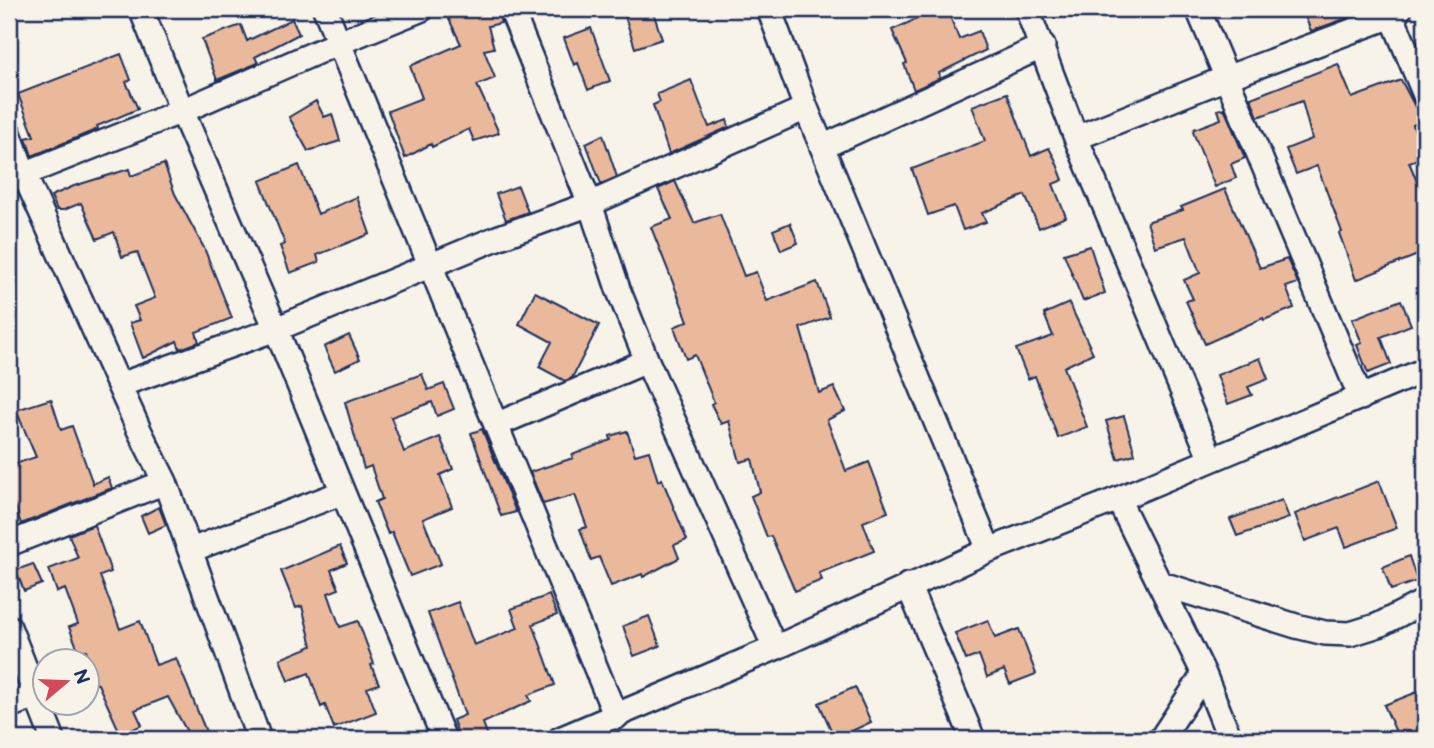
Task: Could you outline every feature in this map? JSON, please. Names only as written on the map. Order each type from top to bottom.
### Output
[{"type":"street","points":[[141,9],[444,739]]},
{"type":"street","points":[[325,9],[616,717]]},
{"type":"street","points":[[17,177],[182,111],[422,9]]},
{"type":"street","points":[[511,9],[590,204],[618,289],[647,361],[775,648]]},
{"type":"street","points":[[769,9],[806,108],[989,550]]},
{"type":"street","points":[[1027,9],[1076,138],[1210,459]]},
{"type":"street","points":[[1198,9],[1361,398]]},
{"type":"street","points":[[1076,138],[1394,11],[1425,95]]},
{"type":"street","points":[[822,147],[1043,47]]},
{"type":"street","points":[[120,385],[276,329],[430,265],[590,204],[806,108]]},
{"type":"street","points":[[9,133],[17,177],[165,482],[259,739]]},
{"type":"street","points":[[498,425],[647,361]]},
{"type":"street","points":[[566,738],[775,648],[989,550],[1425,370]]},
{"type":"street","points":[[9,544],[165,482]]},
{"type":"street","points":[[191,550],[341,493]]},
{"type":"street","points":[[1118,499],[1204,674],[1230,739]]},
{"type":"street","points":[[1159,583],[1325,633],[1350,634],[1379,625],[1425,601]]},
{"type":"street","points":[[908,585],[973,739]]},
{"type":"street","points":[[9,627],[32,686]]},
{"type":"street","points":[[1160,739],[1204,674]]},
{"type":"street","points":[[9,706],[32,697]]},
{"type":"street","points":[[44,716],[53,739]]},
{"type":"building","points":[[444,9],[497,9],[501,23],[488,26],[494,48],[484,50],[495,78],[477,85],[499,133],[474,141],[469,129],[405,158],[388,111],[422,98],[410,66],[461,44]]},
{"type":"building","points":[[635,9],[652,9],[662,39],[635,48],[624,13]]},
{"type":"building","points":[[916,9],[947,9],[959,39],[979,31],[986,50],[939,73],[940,78],[914,90],[904,64],[907,63],[892,30],[919,18]]},
{"type":"building","points":[[1302,9],[1348,9],[1350,17],[1311,31]]},
{"type":"building","points":[[292,19],[299,34],[255,57],[258,63],[217,80],[202,39],[241,25],[247,41]]},
{"type":"building","points":[[591,28],[610,81],[588,90],[578,63],[574,65],[564,38]]},
{"type":"building","points":[[121,54],[131,80],[126,82],[138,109],[32,156],[26,138],[34,136],[18,94]]},
{"type":"building","points":[[1338,64],[1352,98],[1401,80],[1422,120],[1413,125],[1424,157],[1409,162],[1425,201],[1425,252],[1356,280],[1339,233],[1342,232],[1317,166],[1296,174],[1286,149],[1312,139],[1302,101],[1258,117],[1251,98]]},
{"type":"building","points":[[691,80],[709,127],[727,120],[729,127],[669,154],[653,105],[660,102],[657,94]]},
{"type":"building","points":[[1007,93],[1031,156],[1049,148],[1055,159],[1063,180],[1053,184],[1066,217],[1039,228],[1025,195],[982,213],[986,222],[963,230],[954,206],[928,215],[912,169],[985,141],[972,106]]},
{"type":"building","points":[[316,101],[324,117],[332,114],[340,141],[308,151],[289,117]]},
{"type":"building","points":[[1224,108],[1245,158],[1231,164],[1236,178],[1215,187],[1193,132],[1194,129],[1221,119],[1218,110]]},
{"type":"building","points":[[603,135],[617,177],[601,184],[586,143]]},
{"type":"building","points":[[164,164],[175,194],[204,248],[232,318],[196,332],[199,342],[180,349],[177,341],[143,358],[130,323],[140,320],[134,306],[155,298],[137,252],[122,257],[114,232],[97,239],[81,203],[57,210],[51,196],[129,169],[131,176]]},
{"type":"building","points":[[299,165],[318,214],[357,197],[370,234],[317,255],[319,262],[290,273],[280,246],[285,244],[260,181]]},
{"type":"building","points":[[675,181],[694,223],[720,214],[744,276],[756,272],[767,301],[817,282],[830,317],[800,328],[819,393],[834,387],[845,411],[827,420],[846,471],[869,462],[888,512],[863,522],[874,551],[819,573],[822,580],[795,591],[771,536],[767,537],[751,496],[760,492],[752,459],[740,462],[729,421],[721,424],[711,404],[714,402],[695,355],[686,359],[674,327],[688,321],[651,227],[672,219],[658,189]]},
{"type":"building","points":[[518,186],[528,212],[506,220],[496,194]]},
{"type":"building","points":[[1225,189],[1260,268],[1287,259],[1298,283],[1286,287],[1294,308],[1264,320],[1263,318],[1205,344],[1186,301],[1193,299],[1184,280],[1200,273],[1186,237],[1155,247],[1147,222],[1183,210],[1181,207]]},
{"type":"building","points":[[790,223],[798,243],[781,250],[773,230]]},
{"type":"building","points":[[1090,246],[1105,293],[1083,301],[1064,254]]},
{"type":"building","points":[[535,292],[599,325],[572,378],[565,381],[539,367],[552,342],[519,324]]},
{"type":"building","points":[[1401,300],[1411,325],[1381,337],[1391,364],[1368,373],[1357,345],[1362,343],[1352,319]]},
{"type":"building","points":[[1069,303],[1093,353],[1064,367],[1087,427],[1058,438],[1035,376],[1028,379],[1016,349],[1053,336],[1044,314]]},
{"type":"building","points":[[349,335],[360,359],[335,371],[324,347]]},
{"type":"building","points":[[1260,358],[1268,379],[1248,387],[1252,395],[1228,404],[1217,375]]},
{"type":"building","points":[[422,374],[428,390],[444,384],[454,409],[437,416],[432,402],[391,417],[404,452],[440,437],[453,469],[440,475],[452,507],[423,519],[441,564],[410,576],[392,532],[388,534],[375,502],[382,499],[371,466],[364,469],[345,402]]},
{"type":"building","points":[[51,399],[61,430],[72,426],[93,484],[108,477],[112,488],[21,524],[9,488],[9,466],[36,457],[16,410]]},
{"type":"building","points":[[1124,416],[1135,454],[1118,459],[1106,421]]},
{"type":"building","points":[[482,429],[516,512],[501,516],[471,433]]},
{"type":"building","points":[[627,431],[635,455],[649,451],[658,481],[662,479],[687,540],[674,545],[679,558],[643,577],[642,574],[611,586],[599,557],[591,560],[580,529],[587,527],[575,495],[543,504],[530,472],[573,458],[572,455],[611,440],[610,436]]},
{"type":"building","points":[[1379,481],[1397,528],[1346,547],[1339,528],[1305,541],[1295,514]]},
{"type":"building","points":[[1282,500],[1289,518],[1237,536],[1230,519]]},
{"type":"building","points":[[159,507],[166,525],[148,533],[141,516]]},
{"type":"building","points":[[94,525],[111,572],[100,576],[120,629],[140,621],[156,665],[176,658],[209,739],[191,739],[168,697],[135,710],[142,725],[121,735],[102,693],[102,646],[77,646],[69,627],[78,624],[65,589],[57,592],[49,569],[78,558],[69,535]]},
{"type":"building","points":[[340,546],[347,563],[331,570],[339,589],[328,593],[340,627],[358,621],[379,684],[367,688],[376,712],[334,728],[325,705],[321,707],[309,673],[288,681],[280,659],[312,646],[302,606],[296,608],[281,571]]},
{"type":"building","points":[[1409,556],[1417,581],[1391,590],[1383,567]]},
{"type":"building","points":[[33,564],[42,584],[24,591],[16,570]]},
{"type":"building","points":[[549,595],[557,615],[533,624],[555,685],[528,695],[531,701],[483,723],[489,739],[460,739],[453,720],[465,715],[428,613],[458,602],[474,645],[518,628],[511,609]]},
{"type":"building","points":[[649,616],[660,646],[634,656],[623,626]]},
{"type":"building","points":[[988,620],[995,638],[1019,629],[1036,674],[1010,684],[1004,670],[987,677],[979,655],[966,660],[955,633]]},
{"type":"building","points":[[855,687],[871,722],[835,739],[819,703]]},
{"type":"building","points":[[1425,689],[1425,736],[1399,739],[1384,705]]}]
